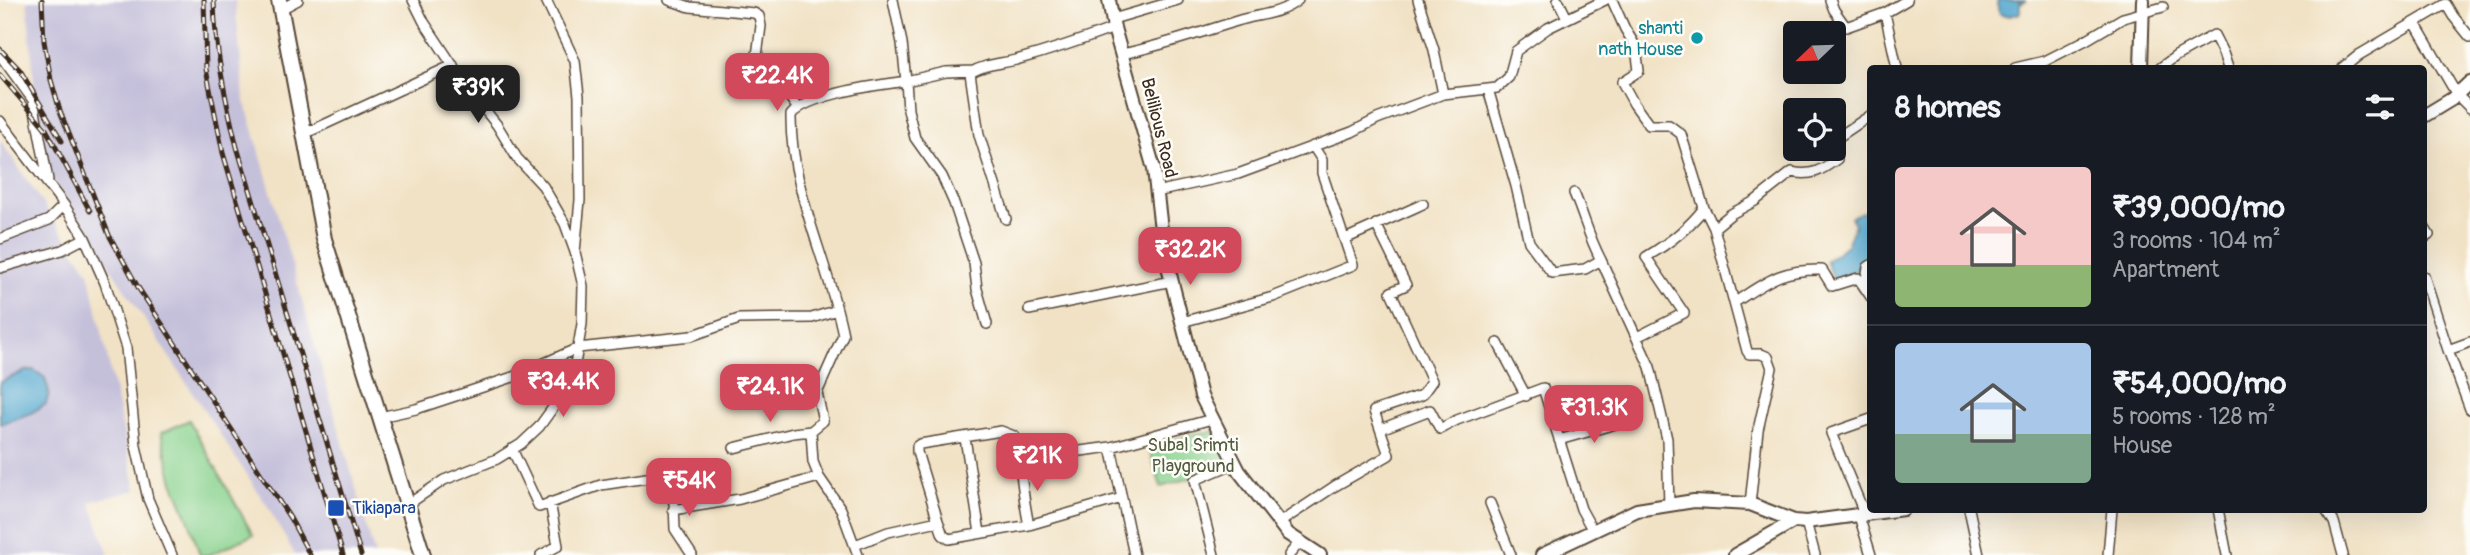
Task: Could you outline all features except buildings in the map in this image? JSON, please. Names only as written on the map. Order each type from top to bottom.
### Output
[{"type":"main road","name":"Belilious Road","points":[[1110,0],[1154,169],[1163,247],[1201,396],[1235,463],[1279,523],[1288,534],[1320,555]]},
{"type":"main road","points":[[280,5],[324,239],[424,555]]},
{"type":"main road","points":[[2141,65],[2143,6]]},
{"type":"main road","points":[[2427,114],[2470,82]]},
{"type":"main road","points":[[1543,555],[1558,551],[1637,510],[1694,501],[1750,504],[1800,522]]},
{"type":"main road","points":[[1735,555],[1800,522],[1880,513]]},
{"type":"street","points":[[280,5],[298,0]]},
{"type":"street","points":[[407,505],[443,480],[496,460],[538,427],[557,401],[574,370],[582,324],[583,286],[565,224],[544,186],[517,158],[497,125],[424,22],[413,0]]},
{"type":"street","points":[[546,0],[575,61],[579,96],[580,200],[575,252]]},
{"type":"street","points":[[669,0],[690,7],[754,13],[759,16],[761,26],[756,63],[778,80],[798,109]]},
{"type":"street","points":[[893,0],[900,34],[908,110],[915,138],[942,176],[954,203],[974,263],[977,289],[987,324]]},
{"type":"street","points":[[1006,219],[979,135],[970,73],[981,66],[1014,61],[1081,41],[1114,23],[1178,0]]},
{"type":"street","points":[[1122,54],[1273,13],[1290,7],[1298,0]]},
{"type":"street","points":[[1418,0],[1434,50],[1443,94]]},
{"type":"street","points":[[1558,0],[1567,18]]},
{"type":"street","points":[[1157,192],[1238,174],[1352,132],[1377,119],[1443,94],[1497,88],[1509,77],[1516,51],[1548,28],[1605,0]]},
{"type":"street","points":[[1612,0],[1636,47],[1639,71],[1622,82],[1649,125],[1669,125],[1681,134],[1704,208],[1714,228],[1749,354],[1768,357],[1772,369],[1758,430],[1750,504]]},
{"type":"street","points":[[1829,0],[1846,27],[1885,13],[1907,0]]},
{"type":"street","points":[[2346,65],[2358,55],[2446,4],[2470,37]]},
{"type":"street","points":[[2028,65],[2045,61],[2143,6],[2164,7]]},
{"type":"street","points":[[1885,13],[1896,65]]},
{"type":"street","points":[[2416,23],[2456,95],[2470,108]]},
{"type":"street","points":[[2164,65],[2214,34],[2227,65]]},
{"type":"street","points":[[0,55],[33,100],[49,185]]},
{"type":"street","points":[[304,134],[453,65]]},
{"type":"street","points":[[734,448],[793,433],[811,432],[823,421],[817,393],[843,335],[816,246],[791,139],[791,115],[798,109],[856,88],[946,72],[973,71]]},
{"type":"street","points":[[1488,89],[1529,242],[1552,273],[1585,269],[1601,260]]},
{"type":"street","points":[[1846,132],[1867,118]]},
{"type":"street","points":[[0,121],[64,205],[85,238],[105,283],[126,348],[139,460],[151,509],[172,555]]},
{"type":"street","points":[[1182,322],[1273,297],[1353,265],[1322,173],[1322,160],[1313,146]]},
{"type":"street","points":[[1714,228],[1792,172],[1807,176],[1834,161]]},
{"type":"street","points":[[1574,193],[1586,220],[1587,231],[1650,367],[1667,439],[1669,505]]},
{"type":"street","points":[[1345,239],[1423,204]]},
{"type":"street","points":[[0,239],[49,220],[64,205]]},
{"type":"street","points":[[1637,337],[1684,313],[1646,257],[1668,244],[1694,221],[1704,208]]},
{"type":"street","points":[[1279,523],[1389,455],[1374,411],[1422,395],[1432,381],[1391,292],[1406,285],[1376,224]]},
{"type":"street","points":[[0,268],[62,250],[85,238]]},
{"type":"street","points":[[1735,302],[1772,279],[1797,269],[1822,270],[1832,286],[1858,278],[1867,290]]},
{"type":"street","points":[[1865,286],[1867,273]]},
{"type":"street","points":[[1029,310],[1172,281]]},
{"type":"street","points":[[2427,285],[2470,409]]},
{"type":"street","points":[[380,417],[428,405],[513,377],[578,348],[691,336],[739,319],[812,317],[837,310]]},
{"type":"street","points":[[2448,350],[2470,342]]},
{"type":"street","points":[[1498,343],[1526,396]]},
{"type":"street","points":[[1381,429],[1430,410],[1440,429],[1457,420],[1544,388],[1581,509],[1593,531]]},
{"type":"street","points":[[1020,459],[1111,447],[1212,419]]},
{"type":"street","points":[[1867,420],[1831,433],[1862,516],[1871,555]]},
{"type":"street","points":[[1559,440],[1619,423]]},
{"type":"street","points":[[1029,525],[1014,436],[1001,431],[917,446],[938,521],[943,535],[949,539],[1029,525],[1122,498]]},
{"type":"street","points":[[811,432],[813,462],[819,477],[841,509],[857,550],[888,532],[938,521]]},
{"type":"street","points":[[965,438],[981,533]]},
{"type":"street","points":[[1111,447],[1133,555]]},
{"type":"street","points":[[512,449],[539,507],[601,485],[666,475],[674,503],[675,529],[692,555]]},
{"type":"street","points":[[1214,555],[1195,480],[1235,463]]},
{"type":"street","points":[[673,510],[758,495],[787,484],[819,477]]},
{"type":"street","points":[[541,555],[558,546],[550,502]]},
{"type":"street","points":[[1490,503],[1511,555]]},
{"type":"street","points":[[1970,513],[1979,555]]},
{"type":"street","points":[[2108,555],[2112,513]]},
{"type":"street","points":[[2219,513],[2227,555]]},
{"type":"street","points":[[2328,513],[2334,522],[2343,555]]},
{"type":"street","points":[[1800,522],[1815,555]]},
{"type":"street","points":[[1289,555],[1300,542]]},
{"type":"shaded area","points":[[27,0],[235,0],[244,97],[375,555],[295,555],[268,507],[41,162]]},
{"type":"shaded area","points":[[0,140],[89,272],[136,490],[90,502],[109,555],[0,555]]},
{"type":"green space","points":[[189,420],[253,535],[209,555],[200,555],[173,482],[161,433]]},
{"type":"green space","name":"Subal Srimti Playground","points":[[1216,431],[1230,466],[1161,487],[1149,448],[1192,434]]},
{"type":"water","points":[[1997,0],[2027,0],[2020,3],[2020,13],[2010,16],[2000,14]]},
{"type":"water","points":[[1862,212],[1867,213],[1867,264],[1839,280],[1834,279],[1826,261],[1847,245],[1855,224],[1851,217]]},
{"type":"water","points":[[34,370],[45,378],[49,392],[46,404],[31,413],[0,424],[0,382]]},
{"type":"railway","points":[[42,0],[44,41],[51,80],[60,111],[109,235],[139,289],[290,518],[310,555]]},
{"type":"railway","points":[[204,0],[206,69],[223,153],[343,555]]},
{"type":"railway","points":[[214,0],[221,74],[237,147],[361,555]]},
{"type":"railway","points":[[0,49],[20,70],[62,141]]},
{"type":"railway","points":[[0,75],[46,129],[90,211]]},
{"type":"place","name":"shanti nath House","points":[[1697,38]]},
{"type":"place","name":"Tikiapara","points":[[336,508]]}]
